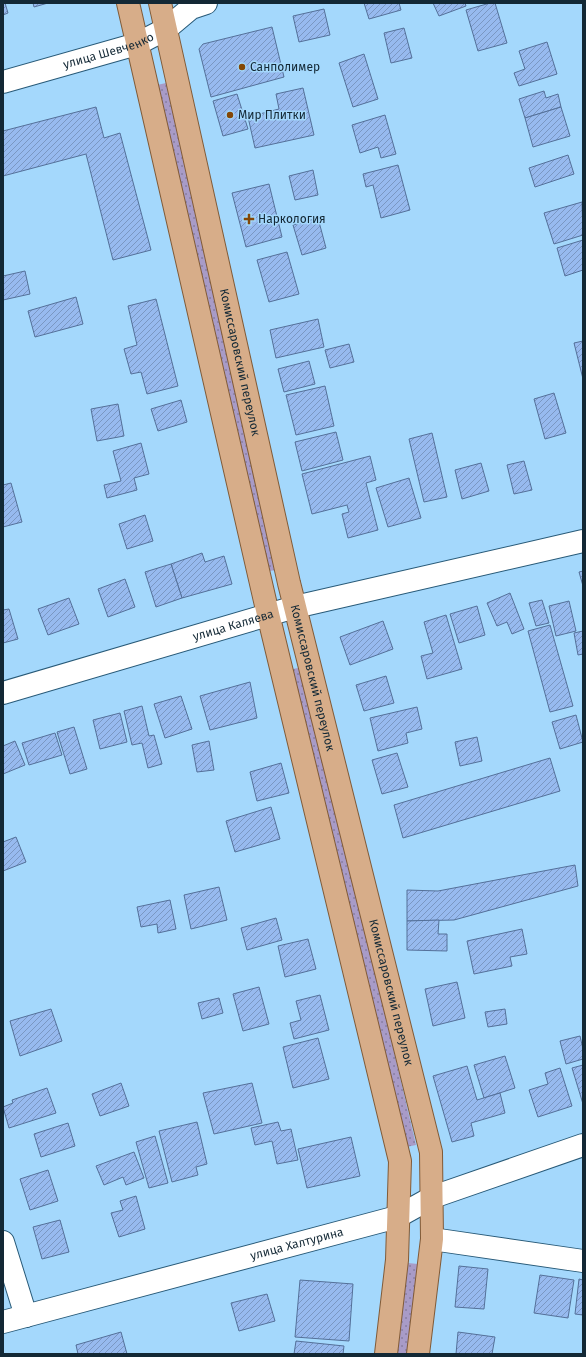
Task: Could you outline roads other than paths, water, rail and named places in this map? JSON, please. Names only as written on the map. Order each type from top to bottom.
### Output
[{"type":"main road","points":[[128,3],[268,614],[400,1162],[398,1260],[386,1354]]},
{"type":"main road","name":"Комиссаровский переулок","points":[[160,3],[295,607],[431,1152],[433,1197],[432,1239],[418,1354]]},
{"type":"street","name":"улица Шевченко","points":[[3,82],[137,44],[166,30],[191,8],[206,3]]},
{"type":"street","name":"улица Каляева","points":[[3,693],[268,614],[583,541]]},
{"type":"street","name":"улица Халтурина","points":[[3,1322],[398,1217],[433,1197],[583,1145]]},
{"type":"street","points":[[432,1239],[583,1261]]},
{"type":"street","points":[[3,1242],[26,1316]]},
{"type":"place","name":"Санполимер","points":[[242,67]]},
{"type":"place","name":"Мир Плитки","points":[[230,115]]},
{"type":"place","name":"Наркология","points":[[249,219]]}]
